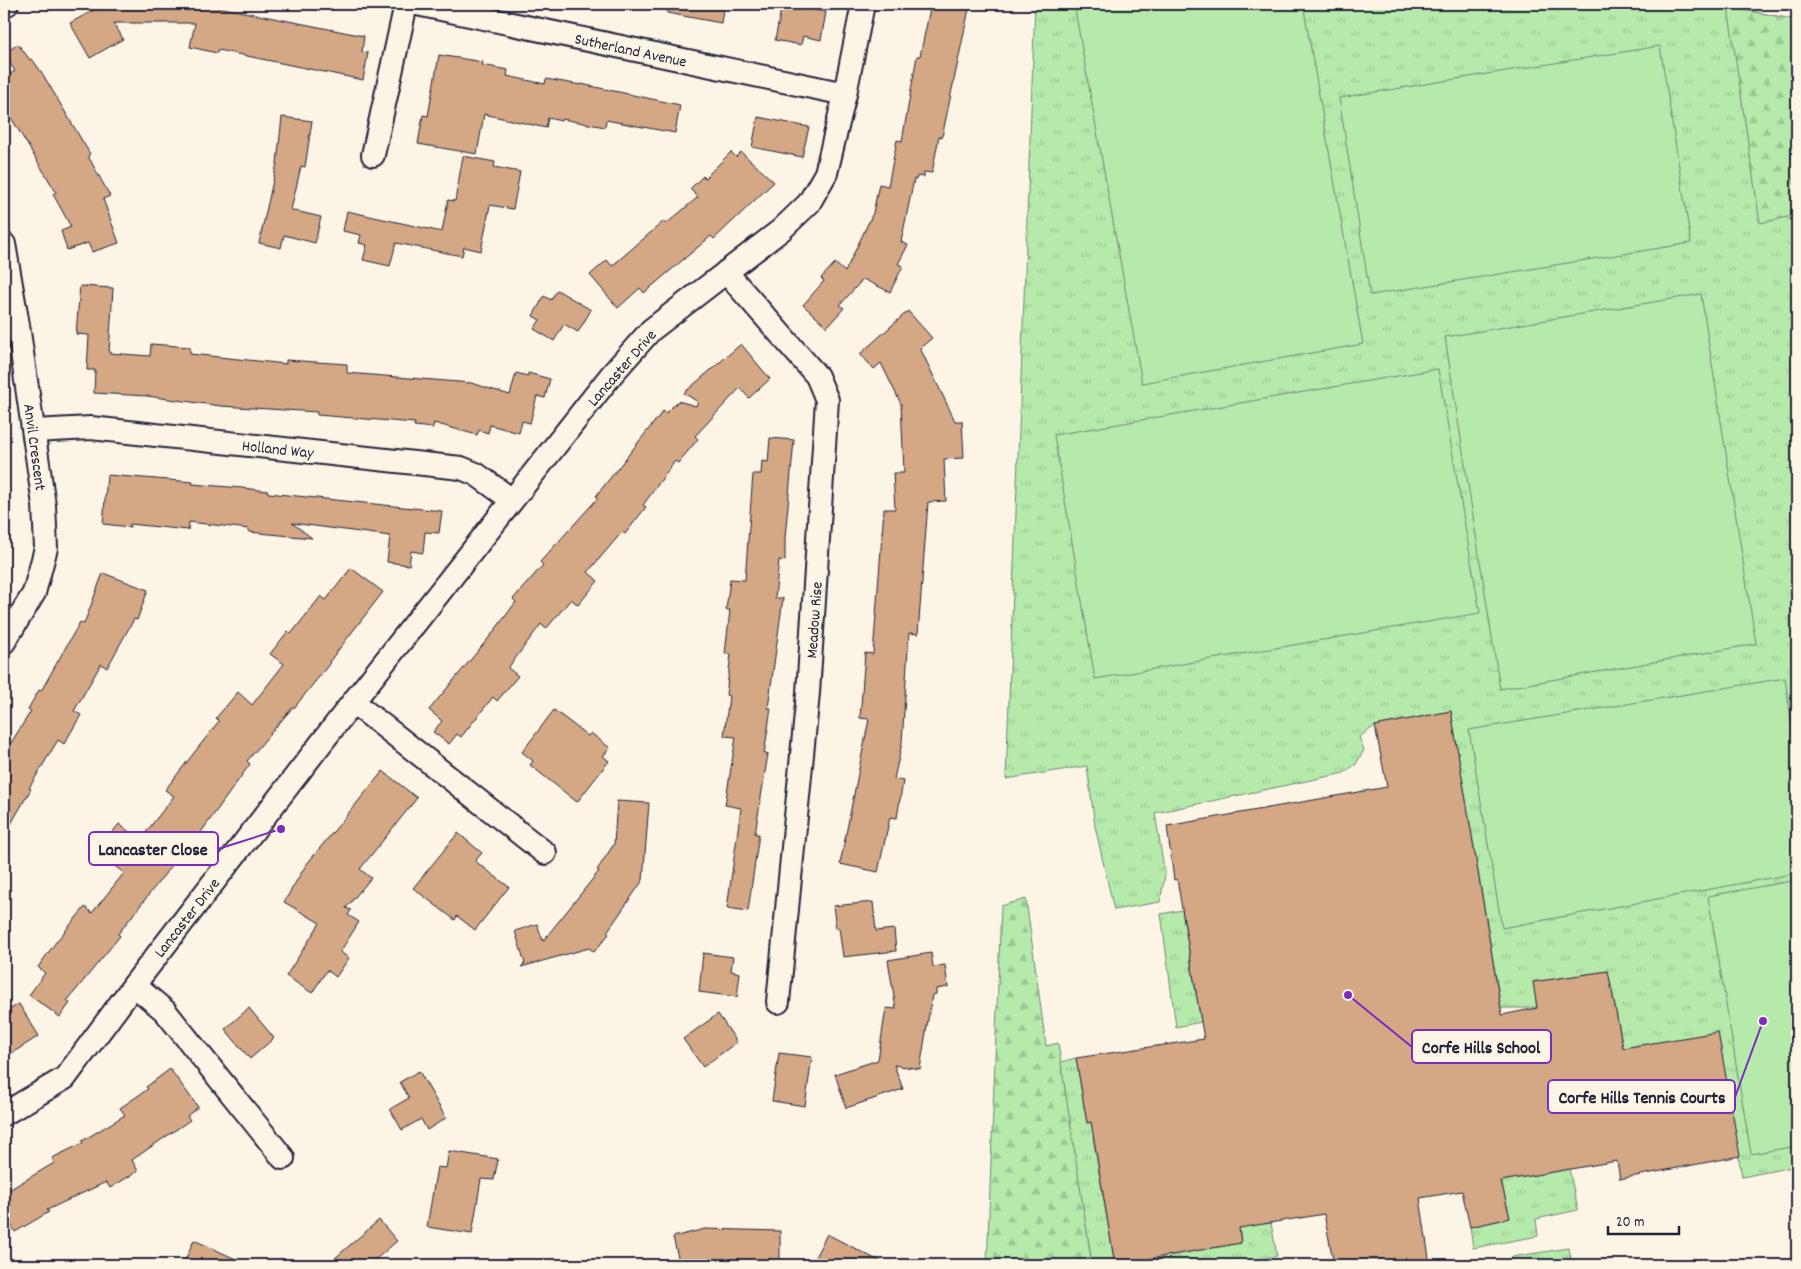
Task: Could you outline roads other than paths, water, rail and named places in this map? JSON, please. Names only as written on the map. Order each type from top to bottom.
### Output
[{"type":"street","points":[[373,154],[406,4]]},
{"type":"street","name":"Sutherland Avenue","points":[[417,4],[845,94]]},
{"type":"street","name":"Lancaster Drive","points":[[4,1114],[65,1078],[134,985],[353,702],[612,374],[651,330],[782,230],[809,203],[826,173],[845,94],[863,4]]},
{"type":"street","name":"Anvil Crescent","points":[[4,244],[34,431],[44,505],[46,548],[34,594],[4,642]]},
{"type":"street","name":"Meadow Rise","points":[[726,272],[818,376],[826,400],[808,693],[778,1002]]},
{"type":"street","name":"Holland Way","points":[[34,431],[91,428],[461,468],[476,474],[512,500]]},
{"type":"street","points":[[353,702],[545,853]]},
{"type":"street","points":[[134,985],[166,1011],[283,1158]]},
{"type":"place","name":"Lancaster Close","points":[[281,829]]},
{"type":"place","name":"Corfe Hills School","points":[[1348,995]]},
{"type":"place","name":"Corfe Hills Tennis Courts","points":[[1763,1021]]}]
